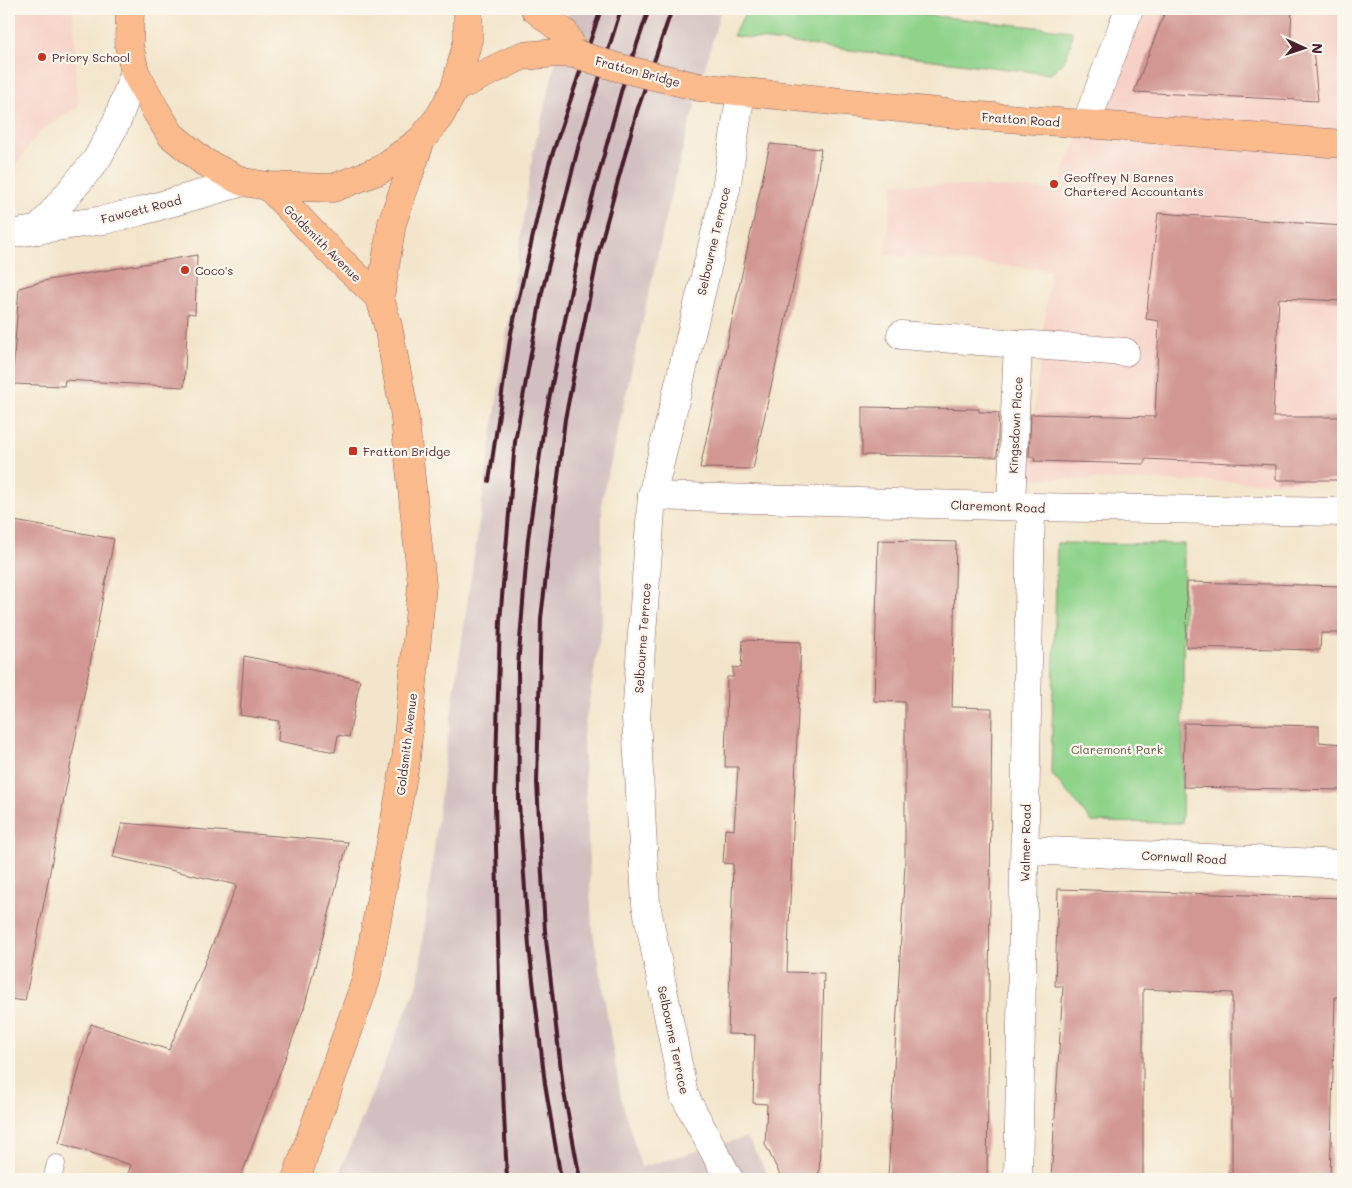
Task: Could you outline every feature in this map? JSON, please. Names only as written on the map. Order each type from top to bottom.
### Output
[{"type":"main road","points":[[130,9],[129,45],[135,72],[171,134],[204,162],[255,184],[333,188],[380,170],[420,140],[440,116],[455,88],[468,40],[468,9]]},
{"type":"main road","points":[[455,88],[522,56],[566,46],[535,9]]},
{"type":"main road","name":"Fratton Bridge","points":[[566,46],[616,67],[699,87]]},
{"type":"main road","name":"Fratton Road","points":[[699,87],[956,114],[1343,144]]},
{"type":"main road","name":"Goldsmith Avenue","points":[[296,1179],[366,980],[406,759],[422,585],[404,410],[388,326],[380,298],[392,223],[420,140]]},
{"type":"main road","name":"Goldsmith Avenue","points":[[255,184],[380,298]]},
{"type":"street","points":[[1086,124],[1129,9]]},
{"type":"street","points":[[38,230],[97,159],[117,120],[135,72]]},
{"type":"street","name":"Selbourne Terrace","points":[[729,1179],[684,1095],[646,904],[636,717],[652,496],[726,189],[741,92]]},
{"type":"street","name":"Fawcett Road","points":[[9,234],[138,212],[255,184]]},
{"type":"street","points":[[901,335],[1125,352]]},
{"type":"street","name":"Kingsdown Place","points":[[1018,344],[1021,507]]},
{"type":"street","name":"Claremont Road","points":[[652,496],[1021,507],[1343,512]]},
{"type":"street","name":"Walmer Road","points":[[1018,1179],[1025,850],[1021,507]]},
{"type":"street","name":"Cornwall Road","points":[[1025,850],[1343,864]]},
{"type":"shaded area","name":"Priory School","points":[[9,9],[73,9],[78,106],[38,133],[9,176]]},
{"type":"shaded area","points":[[569,9],[721,9],[675,178],[602,500],[602,625],[583,736],[592,925],[621,1098],[641,1167],[747,1137],[770,1179],[337,1179],[418,982],[446,749],[533,153]]},
{"type":"shaded area","points":[[1137,9],[1343,9],[1343,484],[1027,478],[1050,270],[885,255],[894,183],[1059,190],[1061,176]]},
{"type":"green space","points":[[747,9],[873,9],[1072,31],[1067,56],[1050,74],[733,36]]},
{"type":"green space","name":"Claremont Park","points":[[1057,543],[1184,544],[1182,823],[1092,822],[1051,773]]},
{"type":"building","points":[[1166,9],[1292,9],[1290,47],[1313,49],[1318,101],[1134,92]]},
{"type":"building","points":[[770,144],[821,149],[817,177],[753,469],[700,468]]},
{"type":"building","points":[[1158,213],[1343,226],[1343,301],[1279,298],[1273,417],[1343,417],[1343,480],[1276,480],[1276,465],[1145,459],[1145,464],[1034,461],[1035,457],[1029,457],[1031,414],[1155,417],[1159,321],[1146,319]]},
{"type":"building","points":[[197,255],[195,314],[188,313],[184,387],[65,380],[64,386],[12,384],[19,288],[48,280]]},
{"type":"building","points":[[862,407],[979,409],[979,412],[999,413],[997,457],[862,455]]},
{"type":"building","points":[[9,520],[114,539],[25,1001],[9,999]]},
{"type":"building","points":[[878,540],[956,542],[952,707],[992,708],[987,1179],[888,1179],[905,863],[905,702],[874,701]]},
{"type":"building","points":[[1187,582],[1343,586],[1343,633],[1321,633],[1320,650],[1186,647]]},
{"type":"building","points":[[743,640],[801,642],[787,972],[824,973],[819,1179],[782,1179],[765,1144],[767,1104],[753,1103],[755,1035],[728,1034],[733,864],[723,863],[725,829],[734,830],[738,767],[725,767],[727,677],[733,677],[733,667],[741,668]]},
{"type":"building","points":[[244,656],[360,680],[349,737],[338,735],[335,752],[278,741],[279,721],[240,715]]},
{"type":"building","points":[[1184,723],[1319,726],[1319,742],[1343,744],[1343,790],[1183,787]]},
{"type":"building","points":[[122,823],[348,842],[304,1008],[240,1179],[126,1179],[131,1165],[59,1143],[91,1024],[169,1050],[237,885],[113,857]]},
{"type":"building","points":[[1058,889],[1343,898],[1343,997],[1335,997],[1330,1179],[1232,1179],[1232,993],[1143,989],[1143,1179],[1051,1179],[1063,986],[1055,986]]},
{"type":"railway","points":[[489,481],[511,333],[549,164],[601,9]]},
{"type":"railway","points":[[507,1179],[500,1027],[495,801],[500,621],[515,442],[542,292],[580,140],[621,9]]},
{"type":"railway","points":[[561,1179],[545,1084],[529,946],[519,804],[518,666],[528,539],[545,419],[582,236],[622,88],[649,9]]},
{"type":"railway","points":[[580,1179],[563,1087],[545,931],[537,783],[541,618],[565,419],[599,250],[637,111],[672,9]]},
{"type":"place","name":"Priory School","points":[[42,57]]},
{"type":"place","name":"Geoffrey N Barnes Chartered Accountants","points":[[1054,184]]},
{"type":"place","name":"Coco's","points":[[185,270]]},
{"type":"place","name":"Fratton Bridge","points":[[353,451]]}]
